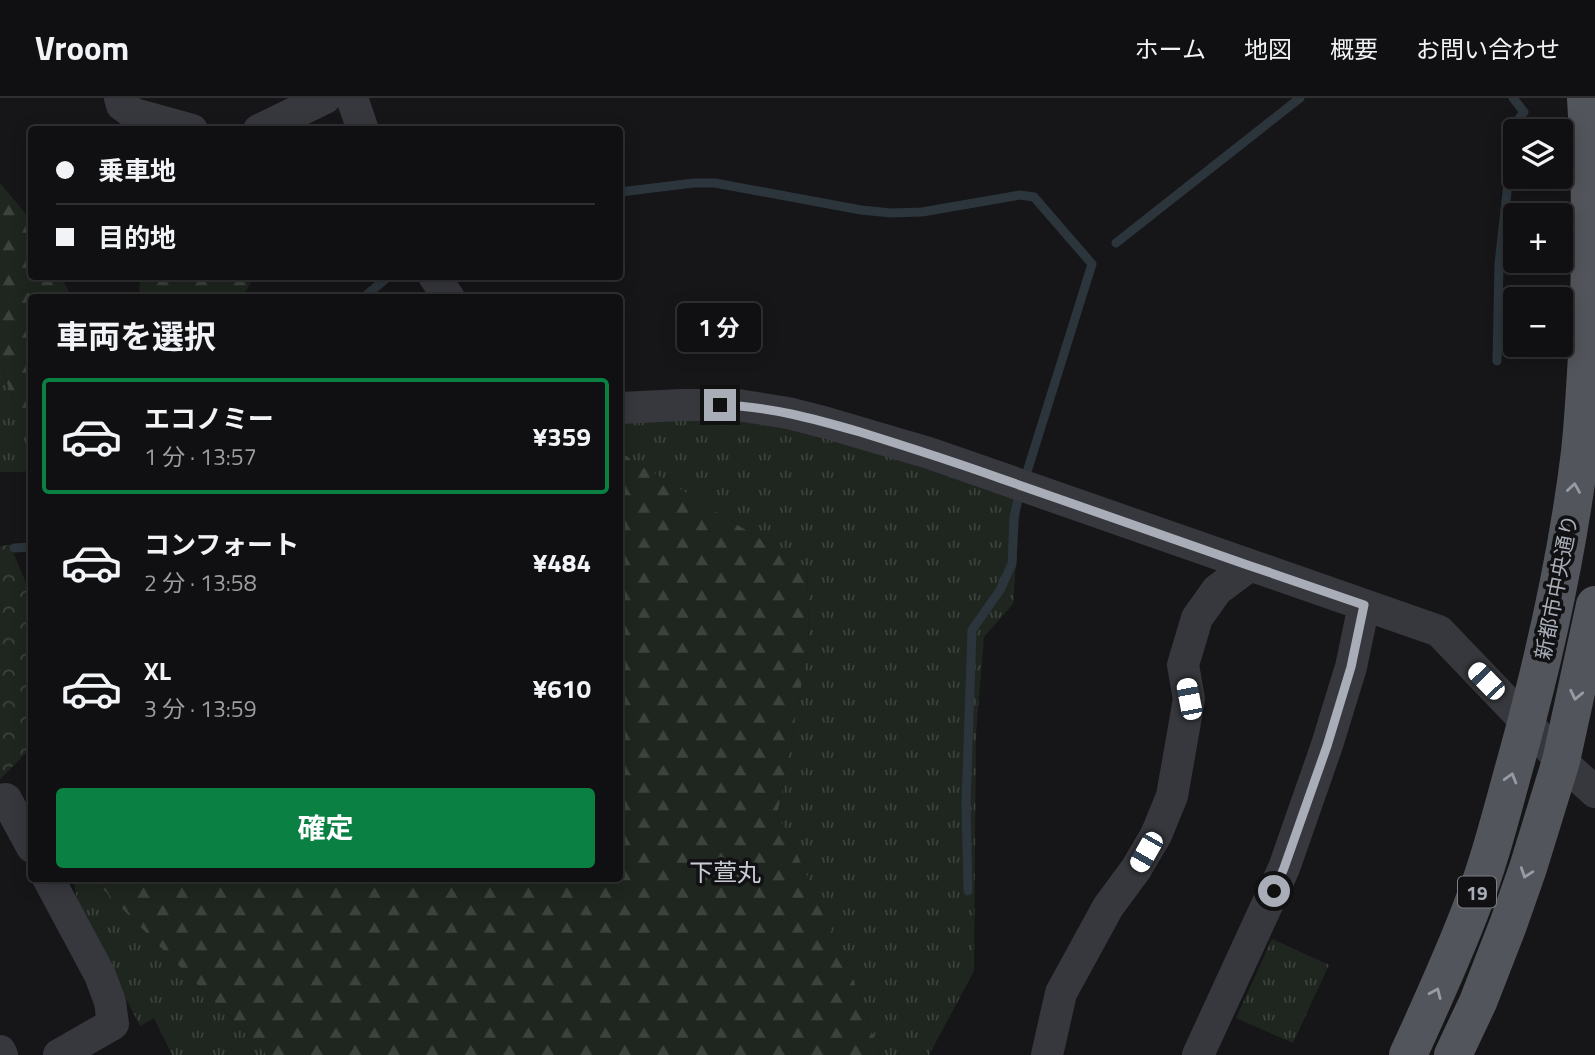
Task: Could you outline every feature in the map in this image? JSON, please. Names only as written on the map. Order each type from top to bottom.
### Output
[{"type":"main road","name":"新都市中央通り","points":[[1408,1055],[1472,909],[1490,855],[1527,723],[1562,568],[1580,452],[1586,382],[1590,165],[1586,98]]},
{"type":"main road","name":"新都市中央通り","points":[[1453,1055],[1478,1002],[1508,925],[1561,761],[1595,605]]},
{"type":"street","points":[[120,98],[122,105],[135,114],[178,126]]},
{"type":"street","points":[[267,126],[325,98]]},
{"type":"street","points":[[352,98],[362,126]]},
{"type":"street","points":[[623,408],[738,405],[814,419],[929,453],[1438,631],[1561,761],[1595,792]]},
{"type":"street","points":[[1047,1055],[1061,993],[1108,907],[1136,869],[1156,835],[1172,796],[1189,699],[1183,665],[1197,618],[1217,590],[1249,566]]},
{"type":"street","points":[[1198,1055],[1284,868],[1327,746],[1351,667],[1364,605]]},
{"type":"street","points":[[0,800],[6,799],[28,840]]},
{"type":"street","points":[[50,882],[100,975],[110,1002],[113,1024],[59,1055]]},
{"type":"green space","points":[[0,183],[28,216],[28,280],[63,280],[70,294],[28,294],[28,417],[13,401],[0,361]]},
{"type":"green space","points":[[140,280],[253,280],[244,294],[139,294]]},
{"type":"green space","points":[[0,361],[13,401],[28,417],[28,471],[0,472]]},
{"type":"green space","points":[[746,418],[805,430],[1021,496],[1013,604],[984,637],[976,734],[974,971],[929,1055],[880,1055],[851,973],[777,816],[809,644],[807,568],[623,454],[623,420]]},
{"type":"green space","points":[[623,454],[807,568],[809,644],[777,816],[851,973],[880,1055],[267,1055],[96,882],[623,882]]},
{"type":"green space","points":[[10,545],[28,588],[28,751],[0,779],[0,546]]},
{"type":"green space","points":[[74,882],[96,882],[267,1055],[172,1055],[154,1018],[140,1026],[78,905]]},
{"type":"green space","points":[[1272,939],[1329,965],[1293,1043],[1236,1018]]},
{"type":"waterway","points":[[1116,243],[1300,98]]},
{"type":"waterway","points":[[1497,361],[1499,264],[1509,174],[1507,135],[1524,112],[1513,98]]},
{"type":"waterway","points":[[623,192],[715,183],[891,213],[922,212],[1020,195],[1034,197],[1092,264],[1026,475]]},
{"type":"waterway","points":[[368,294],[384,280]]},
{"type":"waterway","points":[[968,891],[966,804],[972,630],[1000,590],[1012,564],[1014,517],[1018,500]]},
{"type":"waterway","points":[[14,548],[28,547]]},
{"type":"district","name":"下萱丸","points":[[725,872]]},
{"type":"route","points":[[720,405],[738,405],[788,413],[929,453],[1364,605],[1351,667],[1327,746],[1274,891]]}]
